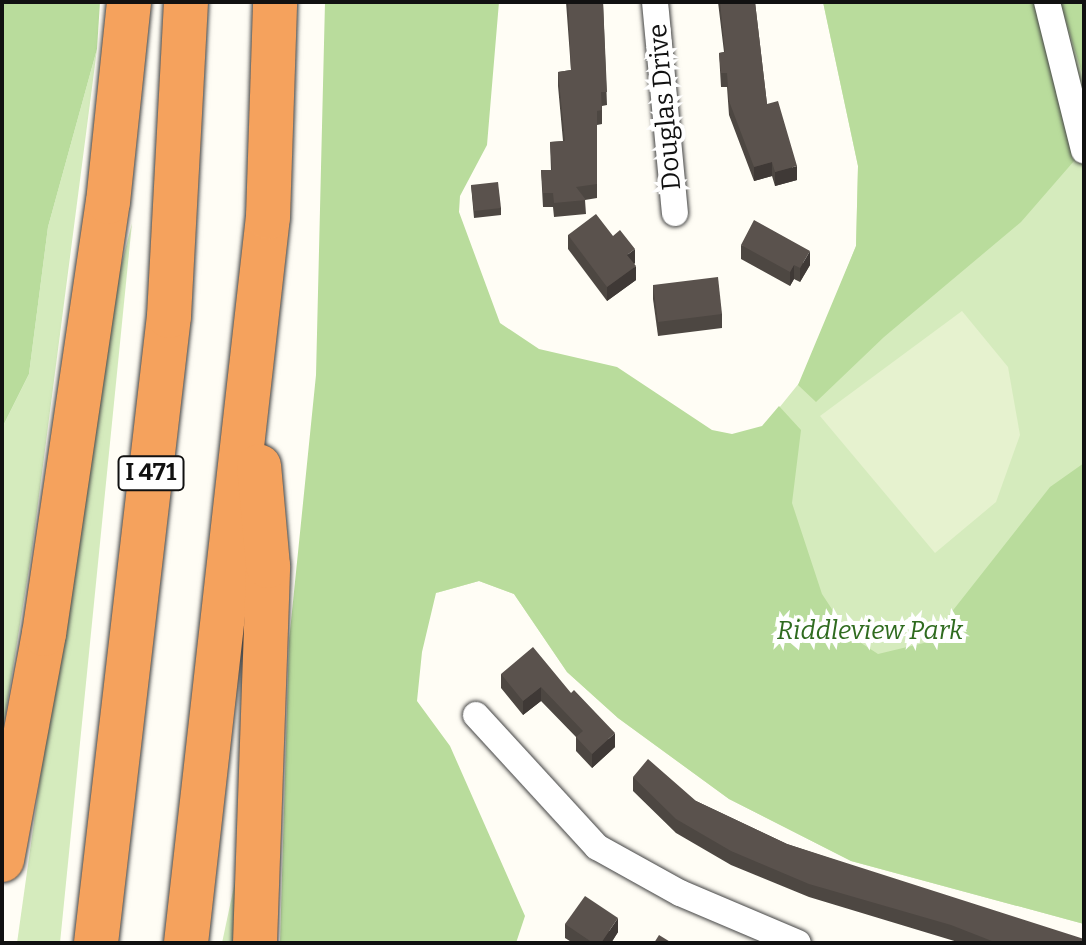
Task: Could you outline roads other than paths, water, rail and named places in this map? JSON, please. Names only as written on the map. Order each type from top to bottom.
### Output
[{"type":"highway","points":[[2,861],[44,634],[108,202],[129,2]]},
{"type":"highway","name":"I 471","points":[[96,943],[169,316],[186,2]]},
{"type":"highway","points":[[186,943],[268,217],[275,2]]},
{"type":"highway","points":[[250,380],[268,566],[255,943]]},
{"type":"street","name":"Douglas Drive","points":[[655,2],[675,213]]},
{"type":"street","points":[[1047,2],[1084,150]]},
{"type":"street","points":[[476,715],[597,847],[680,893],[798,943]]},
{"type":"park label","name":"Riddleview Park","points":[[870,631]]}]
